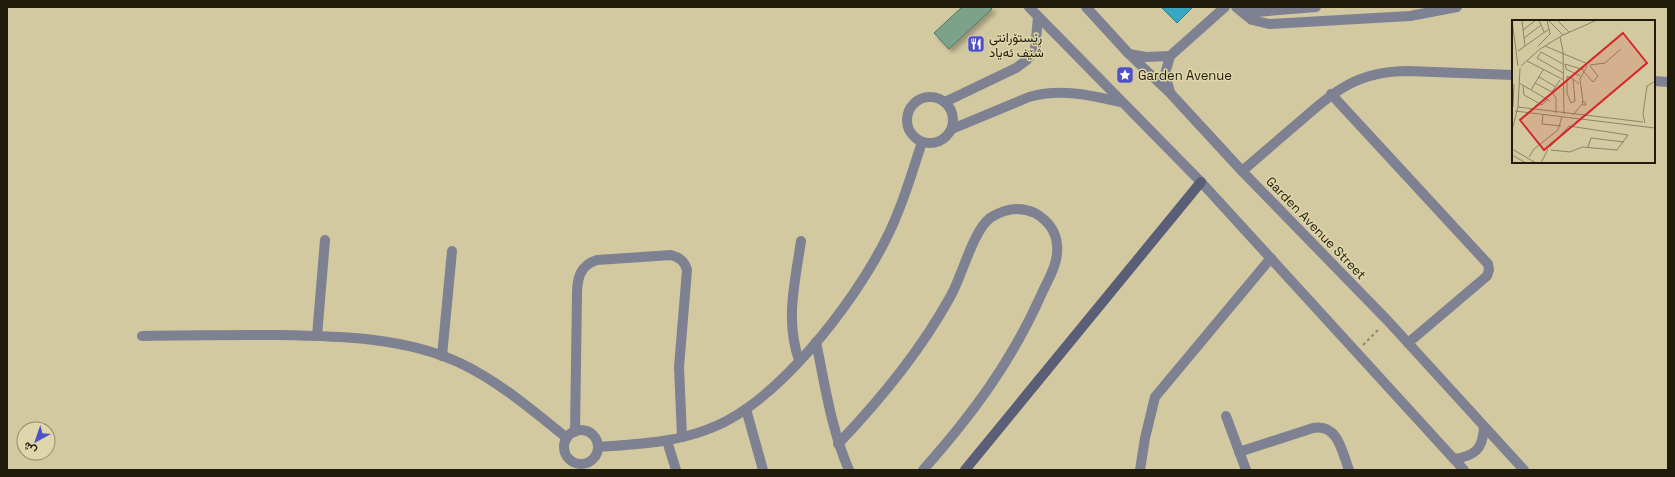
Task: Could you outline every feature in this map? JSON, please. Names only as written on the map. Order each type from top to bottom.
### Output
[{"type":"street","points":[[1029,7],[1201,182],[1464,470]]},
{"type":"street","name":"Garden Avenue Street","points":[[1086,7],[1129,54],[1171,94],[1242,171],[1388,321],[1524,470]]},
{"type":"street","points":[[1171,94],[1165,74],[1170,56],[1225,7]]},
{"type":"street","points":[[1240,10],[1316,7]]},
{"type":"street","points":[[1240,10],[1252,20],[1269,24],[1457,7]]},
{"type":"street","points":[[945,102],[1016,68],[1026,60],[1035,50],[1038,17]]},
{"type":"street","points":[[1129,54],[1146,57],[1170,56]]},
{"type":"street","points":[[1242,171],[1331,94],[1356,80],[1370,75],[1396,71],[1512,75]]},
{"type":"street","points":[[1655,81],[1668,82]]},
{"type":"street","points":[[952,129],[1029,96],[1039,94],[1070,92],[1121,102]]},
{"type":"street","points":[[1331,94],[1488,264],[1489,270],[1487,276],[1408,343]]},
{"type":"street","points":[[922,98],[938,98],[945,102],[953,114],[954,122],[952,129],[943,140],[936,143],[922,142],[915,138],[910,132],[907,124],[907,116],[910,108],[915,102],[922,98]]},
{"type":"street","points":[[598,447],[667,440],[712,428],[746,409],[776,384],[816,342],[845,306],[885,242],[897,216],[922,142]]},
{"type":"street","points":[[965,470],[1201,182]]},
{"type":"street","points":[[838,444],[892,385],[920,345],[949,299],[975,240],[984,225],[989,219],[1004,211],[1016,209],[1029,211],[1044,218],[1053,231],[1057,246],[1055,264],[1027,325],[999,374],[969,416],[923,470]]},
{"type":"street","points":[[317,336],[325,240]]},
{"type":"street","points":[[799,360],[794,348],[791,326],[792,304],[801,241]]},
{"type":"street","points":[[442,356],[452,251]]},
{"type":"street","points":[[575,432],[577,294],[579,275],[586,265],[597,260],[671,255],[676,256],[683,262],[687,270],[679,367],[682,437]]},
{"type":"street","points":[[1140,470],[1145,438],[1155,397],[1271,258]]},
{"type":"street","points":[[142,336],[220,334],[317,336],[385,342],[405,346],[442,356],[493,381],[567,438]]},
{"type":"street","points":[[816,342],[838,444],[849,470]]},
{"type":"street","points":[[746,409],[763,470]]},
{"type":"street","points":[[1226,416],[1246,470]]},
{"type":"street","points":[[1454,459],[1466,457],[1477,450],[1483,440],[1484,427]]},
{"type":"street","points":[[1239,452],[1313,428],[1324,428],[1329,430],[1337,437],[1349,470]]},
{"type":"street","points":[[585,431],[590,433],[594,437],[598,447],[595,457],[584,467],[575,463],[566,456],[564,445],[567,438],[575,432],[585,431]]},
{"type":"street","points":[[667,440],[676,470]]},
{"type":"path","points":[[1357,352],[1388,321]]},
{"type":"water","points":[[1161,7],[1193,7],[1177,23]]},
{"type":"building","points":[[962,7],[990,7],[992,9],[949,49],[934,33]]},
{"type":"place","name":"ڕێستۆرانتی شێف ئەیاد","points":[[976,44]]},
{"type":"place","name":"Garden Avenue","points":[[1125,75]]}]
